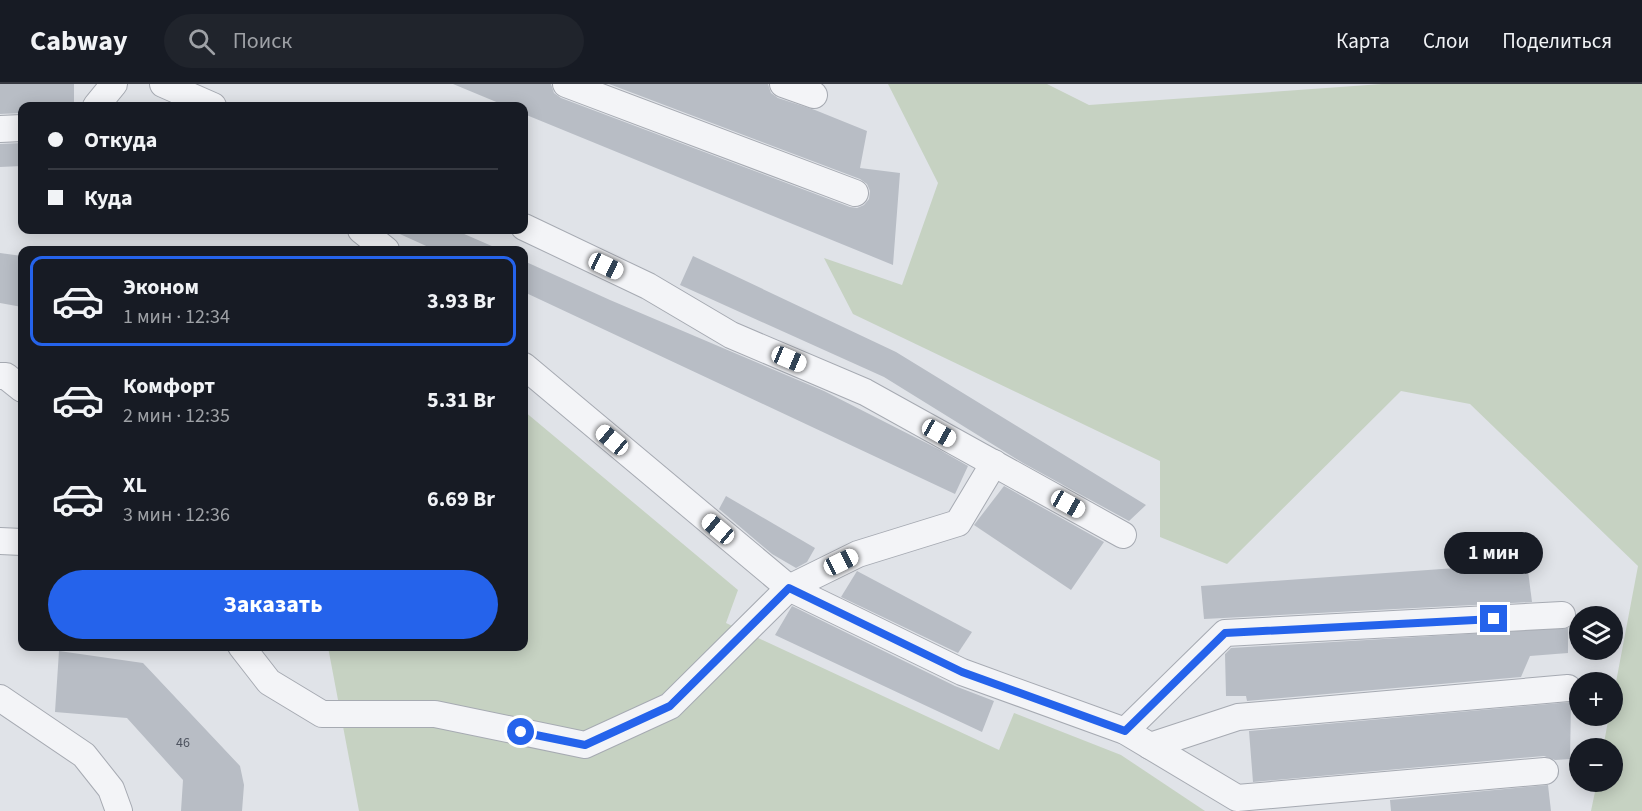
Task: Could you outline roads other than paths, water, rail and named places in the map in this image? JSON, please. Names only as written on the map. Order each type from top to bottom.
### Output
[{"type":"lane","points":[[99,102],[114,84]]},
{"type":"lane","points":[[163,84],[204,102]]},
{"type":"lane","points":[[566,84],[855,193]]},
{"type":"lane","points":[[783,84],[814,95]]},
{"type":"lane","points":[[0,129],[18,128]]},
{"type":"lane","points":[[528,229],[648,286],[731,334],[865,392],[1123,535]]},
{"type":"lane","points":[[365,234],[381,246]]},
{"type":"lane","points":[[528,369],[789,588],[962,672],[1125,731],[1245,804],[1545,771]]},
{"type":"lane","points":[[0,376],[6,376],[18,386]]},
{"type":"lane","points":[[246,651],[269,682],[322,714],[435,714],[585,745],[670,706],[789,588],[858,554],[958,523],[994,463]]},
{"type":"lane","points":[[0,541],[18,542]]},
{"type":"lane","points":[[1125,731],[1225,633],[1562,615]]},
{"type":"lane","points":[[1150,746],[1238,717],[1568,688]]},
{"type":"lane","points":[[0,698],[84,755],[111,789],[119,811]]}]
